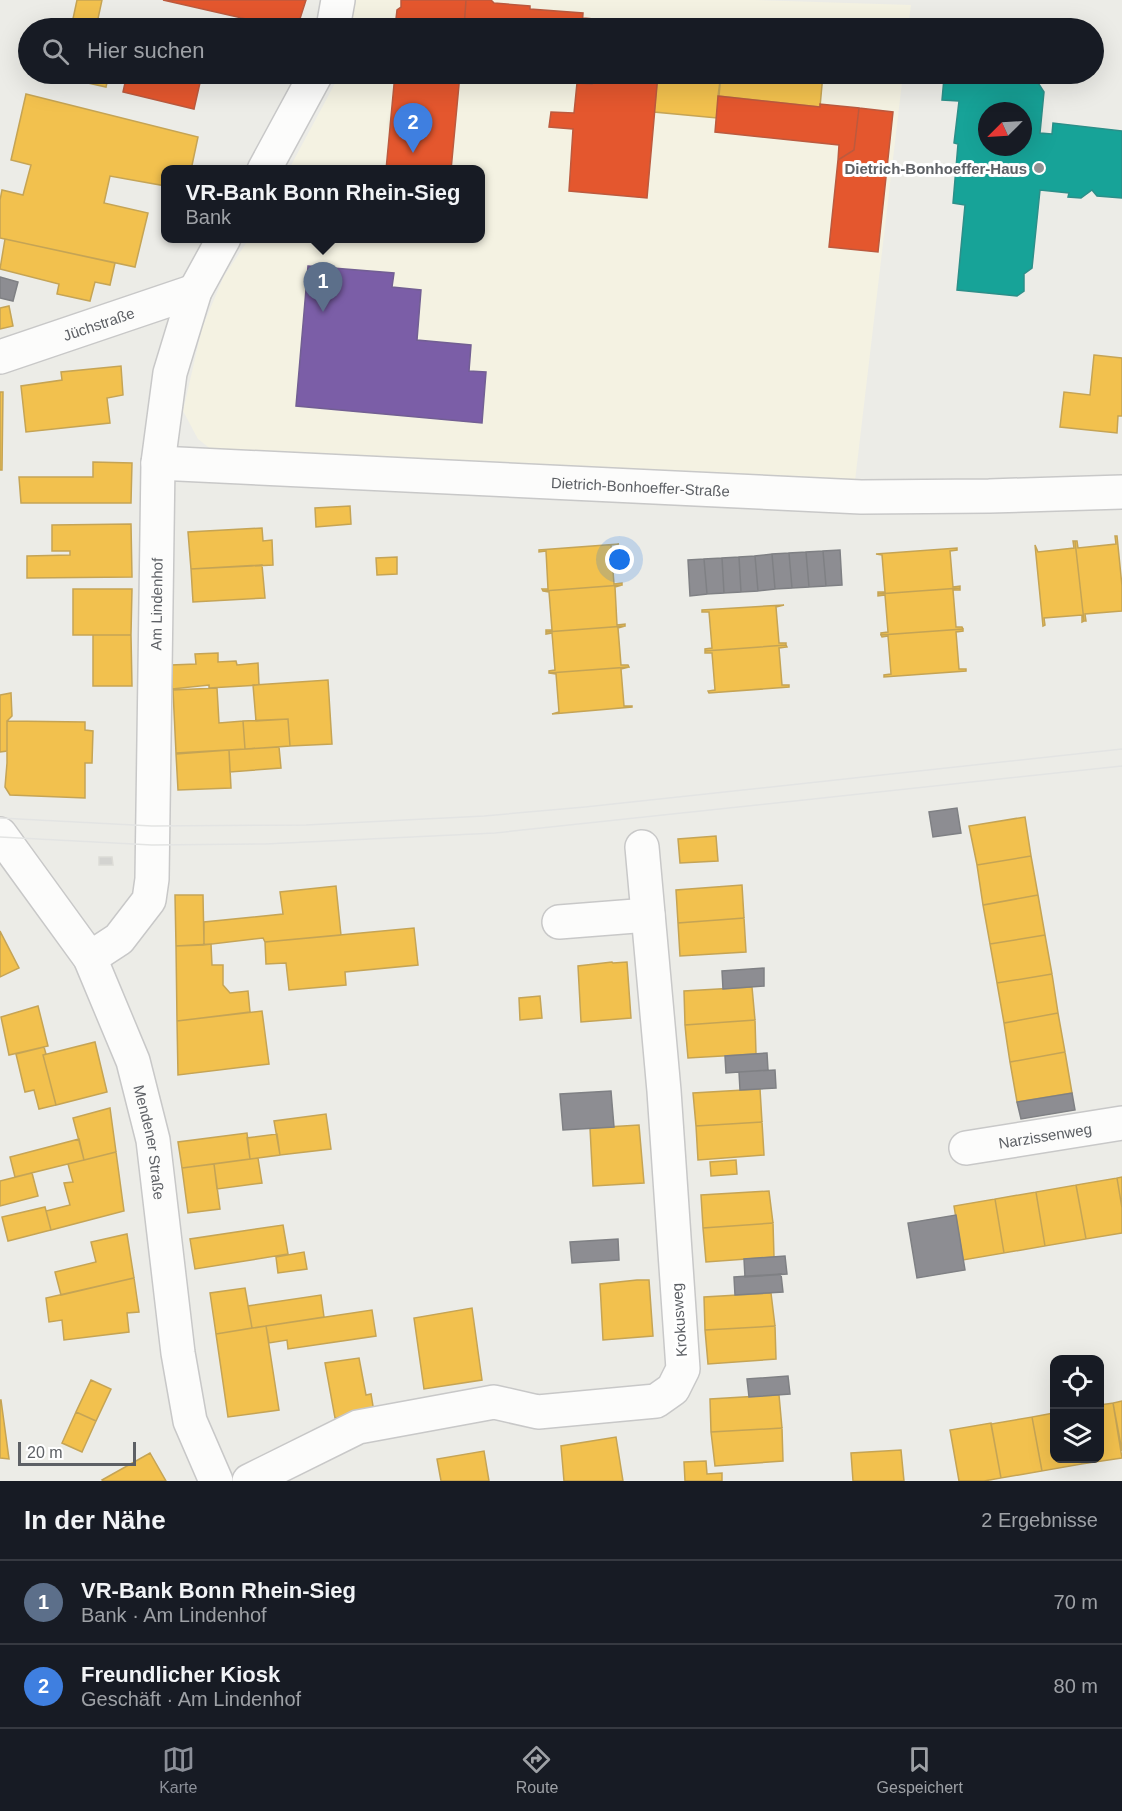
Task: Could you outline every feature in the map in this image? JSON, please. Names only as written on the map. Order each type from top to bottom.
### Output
[{"type":"street","points":[[335,18],[338,0]]},
{"type":"street","points":[[267,165],[311,84]]},
{"type":"street","name":"Am Lindenhof","points":[[90,958],[118,939],[148,900],[152,879],[158,463],[170,373],[195,291],[221,243]]},
{"type":"street","name":"Jüchstraße","points":[[0,357],[195,291]]},
{"type":"street","name":"Dietrich-Bonhoeffer-Straße","points":[[158,463],[861,497],[1122,492]]},
{"type":"street","name":"Mendener Straße","points":[[0,834],[90,958],[133,1061],[153,1140],[178,1353],[190,1421],[216,1481]]},
{"type":"street","name":"Krokusweg","points":[[249,1481],[358,1427],[494,1402],[538,1412],[656,1401],[673,1389],[683,1370],[664,1092],[642,847]]},
{"type":"street","points":[[559,922],[648,915]]},
{"type":"street","name":"Narzissenweg","points":[[966,1148],[1122,1123]]},
{"type":"shaded area","points":[[351,0],[754,0],[911,5],[909,18],[351,18]]},
{"type":"shaded area","points":[[335,84],[902,84],[855,481],[212,450],[198,439],[183,411],[202,328],[224,276],[246,243],[485,243],[485,165],[291,165]]},
{"type":"building: Wohnen","points":[[77,0],[102,0],[98,18],[73,18]]},
{"type":"building: Wohnen","points":[[657,84],[720,84],[717,118],[654,112]]},
{"type":"building: Wohnen","points":[[720,84],[822,84],[820,107],[718,96]]},
{"type":"building: Wohnen","points":[[26,94],[198,137],[192,165],[161,165],[161,185],[110,176],[104,203],[148,213],[135,267],[0,238],[2,190],[23,195],[31,165],[11,160]]},
{"type":"building: Wohnen","points":[[5,239],[115,263],[110,285],[95,282],[90,301],[57,294],[59,284],[0,269]]},
{"type":"building: Wohnen","points":[[9,306],[13,326],[0,329],[0,308]]},
{"type":"building: Wohnen","points":[[1094,355],[1122,358],[1122,416],[1118,416],[1117,433],[1060,427],[1064,392],[1090,395]]},
{"type":"building: Wohnen","points":[[121,366],[123,395],[107,398],[110,423],[26,432],[21,386],[62,380],[61,372]]},
{"type":"building: Wohnen","points":[[0,392],[3,392],[2,470],[0,470]]},
{"type":"building: Wohnen","points":[[93,462],[132,463],[131,503],[21,503],[19,477],[93,477]]},
{"type":"building: Wohnen","points":[[350,506],[351,524],[316,527],[315,508]]},
{"type":"building: Wohnen","points":[[131,524],[132,577],[27,578],[27,556],[70,555],[70,551],[52,551],[52,525]]},
{"type":"building: Wohnen","points":[[262,528],[263,541],[272,540],[273,565],[191,569],[188,532]]},
{"type":"building: Wohnen","points":[[1115,536],[1117,536],[1122,586],[1122,611],[1085,614],[1086,621],[1084,621],[1075,541],[1077,541],[1078,548],[1116,544]]},
{"type":"building: Wohnen","points":[[1073,541],[1075,541],[1084,621],[1082,622],[1082,615],[1044,618],[1045,625],[1043,626],[1035,545],[1038,552],[1074,548]]},
{"type":"building: Wohnen","points":[[619,544],[611,545],[614,584],[622,583],[622,585],[543,591],[542,589],[548,589],[546,551],[539,552],[539,550]]},
{"type":"building: Wohnen","points":[[957,548],[957,550],[950,551],[953,587],[960,586],[960,588],[878,594],[878,592],[885,592],[882,555],[876,554]]},
{"type":"building: Wohnen","points":[[397,557],[397,574],[377,575],[376,558]]},
{"type":"building: Wohnen","points":[[262,565],[265,598],[193,602],[191,569]]},
{"type":"building: Wohnen","points":[[622,585],[615,587],[617,625],[625,624],[625,626],[546,632],[546,630],[552,630],[549,592],[543,591]]},
{"type":"building: Wohnen","points":[[960,588],[960,590],[953,590],[956,627],[963,629],[881,635],[881,633],[888,632],[885,595],[878,596],[878,594]]},
{"type":"building: Wohnen","points":[[73,589],[132,589],[131,635],[73,635]]},
{"type":"building: Wohnen","points":[[784,605],[776,607],[779,643],[786,643],[786,645],[705,651],[705,649],[712,648],[709,612],[702,612],[702,610]]},
{"type":"building: Wohnen","points":[[625,626],[618,628],[621,665],[629,667],[549,673],[555,670],[552,633],[546,634],[546,632]]},
{"type":"building: Wohnen","points":[[963,629],[963,631],[956,632],[959,669],[966,669],[966,671],[884,677],[884,675],[891,674],[888,636],[882,637],[881,635]]},
{"type":"building: Wohnen","points":[[93,635],[131,635],[132,686],[93,686]]},
{"type":"building: Wohnen","points":[[786,645],[787,647],[779,648],[782,685],[789,685],[789,687],[709,693],[708,691],[715,690],[712,653],[705,653],[705,651]]},
{"type":"building: Wohnen","points":[[218,653],[218,662],[236,661],[237,665],[258,663],[259,685],[209,688],[209,685],[172,689],[171,665],[196,664],[195,654]]},
{"type":"building: Wohnen","points":[[629,667],[621,669],[624,706],[632,707],[552,714],[559,712],[556,674],[549,673]]},
{"type":"building: Wohnen","points":[[328,680],[332,744],[290,746],[288,719],[256,721],[253,685]]},
{"type":"building: Wohnen","points":[[217,688],[219,723],[243,721],[245,749],[176,753],[173,690]]},
{"type":"building: Wohnen","points":[[11,693],[12,716],[7,721],[7,751],[0,752],[0,695]]},
{"type":"building: Wohnen","points":[[288,719],[290,746],[245,749],[243,721]]},
{"type":"building: Wohnen","points":[[7,721],[85,722],[85,730],[93,731],[92,763],[85,763],[85,798],[10,795],[5,787]]},
{"type":"building: Wohnen","points":[[279,747],[281,768],[230,772],[229,750]]},
{"type":"building: Wohnen","points":[[229,750],[231,788],[178,790],[176,754]]},
{"type":"building: Wohnen","points":[[1025,817],[1031,856],[977,865],[969,826]]},
{"type":"building: Wohnen","points":[[716,836],[718,861],[680,863],[678,839]]},
{"type":"building: Wohnen","points":[[1031,856],[1038,895],[983,905],[977,865]]},
{"type":"building: Wohnen","points":[[742,885],[744,918],[678,923],[676,890]]},
{"type":"building: Wohnen","points":[[336,886],[341,935],[265,942],[263,938],[204,945],[204,922],[283,914],[280,892]]},
{"type":"building: Wohnen","points":[[175,895],[203,895],[204,945],[176,946]]},
{"type":"building: Wohnen","points":[[1038,895],[1045,935],[990,944],[983,905]]},
{"type":"building: Wohnen","points":[[744,918],[746,952],[680,956],[678,923]]},
{"type":"building: Wohnen","points":[[414,928],[418,965],[345,972],[346,985],[289,990],[286,963],[266,964],[265,942]]},
{"type":"building: Wohnen","points":[[0,931],[19,968],[0,977]]},
{"type":"building: Wohnen","points":[[1045,935],[1052,974],[997,983],[990,944]]},
{"type":"building: Wohnen","points":[[211,944],[212,965],[223,965],[223,985],[230,993],[248,991],[250,1012],[177,1021],[176,946]]},
{"type":"building: Wohnen","points":[[627,962],[631,1018],[581,1022],[578,966]]},
{"type":"building: Wohnen","points":[[1052,974],[1058,1013],[1004,1023],[997,983]]},
{"type":"building: Wohnen","points":[[752,987],[755,1020],[685,1025],[684,991]]},
{"type":"building: Wohnen","points":[[540,996],[542,1018],[520,1020],[519,998]]},
{"type":"building: Wohnen","points":[[38,1006],[48,1046],[9,1055],[1,1017]]},
{"type":"building: Wohnen","points":[[262,1011],[269,1064],[178,1075],[177,1021]]},
{"type":"building: Wohnen","points":[[1058,1013],[1065,1052],[1010,1062],[1004,1023]]},
{"type":"building: Wohnen","points":[[755,1020],[756,1054],[688,1058],[685,1025]]},
{"type":"building: Wohnen","points":[[95,1042],[107,1092],[56,1105],[43,1055]]},
{"type":"building: Wohnen","points":[[44,1047],[46,1054],[43,1055],[56,1105],[39,1109],[34,1090],[25,1092],[16,1054]]},
{"type":"building: Wohnen","points":[[1065,1052],[1072,1093],[1017,1102],[1010,1062]]},
{"type":"building: Wohnen","points":[[760,1089],[762,1122],[696,1126],[693,1093]]},
{"type":"building: Wohnen","points":[[110,1108],[116,1152],[84,1160],[73,1118]]},
{"type":"building: Wohnen","points":[[326,1114],[331,1149],[280,1155],[274,1121]]},
{"type":"building: Wohnen","points":[[762,1122],[764,1155],[698,1160],[696,1126]]},
{"type":"building: Wohnen","points":[[639,1125],[644,1183],[593,1186],[590,1128]]},
{"type":"building: Wohnen","points":[[247,1133],[250,1159],[182,1168],[178,1142]]},
{"type":"building: Wohnen","points":[[277,1134],[280,1155],[250,1159],[247,1138]]},
{"type":"building: Wohnen","points":[[79,1139],[84,1160],[15,1177],[10,1157]]},
{"type":"building: Wohnen","points":[[116,1152],[124,1211],[51,1230],[46,1211],[70,1205],[64,1183],[73,1182],[68,1164]]},
{"type":"building: Wohnen","points":[[258,1158],[262,1183],[217,1189],[214,1164]]},
{"type":"building: Wohnen","points":[[736,1160],[737,1174],[711,1176],[710,1162]]},
{"type":"building: Wohnen","points":[[214,1164],[220,1209],[188,1213],[182,1168]]},
{"type":"building: Wohnen","points":[[32,1173],[38,1196],[0,1206],[0,1181]]},
{"type":"building: Wohnen","points":[[1122,1177],[1122,1208],[1117,1178]]},
{"type":"building: Wohnen","points":[[1117,1178],[1122,1208],[1122,1233],[1086,1239],[1076,1185]]},
{"type":"building: Wohnen","points":[[1076,1185],[1086,1239],[1045,1246],[1036,1192]]},
{"type":"building: Wohnen","points":[[769,1191],[773,1223],[703,1228],[701,1195]]},
{"type":"building: Wohnen","points":[[1036,1192],[1045,1246],[1004,1253],[995,1199]]},
{"type":"building: Wohnen","points":[[995,1199],[1004,1253],[963,1260],[954,1206]]},
{"type":"building: Wohnen","points":[[45,1207],[51,1230],[8,1241],[2,1217]]},
{"type":"building: Wohnen","points":[[773,1223],[774,1257],[706,1262],[703,1228]]},
{"type":"building: Wohnen","points":[[283,1225],[288,1254],[195,1269],[190,1239]]},
{"type":"building: Wohnen","points":[[127,1234],[134,1278],[61,1295],[55,1272],[96,1262],[91,1242]]},
{"type":"building: Wohnen","points":[[304,1252],[307,1269],[278,1273],[276,1257]]},
{"type":"building: Wohnen","points":[[134,1278],[139,1312],[127,1313],[129,1332],[64,1340],[62,1320],[49,1322],[46,1298]]},
{"type":"building: Wohnen","points":[[649,1280],[653,1336],[603,1340],[600,1284]]},
{"type":"building: Wohnen","points":[[245,1288],[252,1328],[216,1334],[210,1293]]},
{"type":"building: Wohnen","points":[[771,1293],[775,1326],[705,1330],[704,1297]]},
{"type":"building: Wohnen","points":[[321,1295],[324,1317],[252,1328],[248,1306]]},
{"type":"building: Wohnen","points":[[472,1308],[482,1380],[424,1389],[414,1318]]},
{"type":"building: Wohnen","points":[[372,1310],[376,1336],[288,1349],[287,1340],[269,1343],[266,1326]]},
{"type":"building: Wohnen","points":[[266,1326],[279,1410],[228,1417],[216,1334]]},
{"type":"building: Wohnen","points":[[775,1326],[776,1359],[708,1364],[705,1330]]},
{"type":"building: Wohnen","points":[[359,1358],[366,1395],[371,1394],[374,1412],[335,1418],[325,1363]]},
{"type":"building: Wohnen","points":[[91,1380],[111,1389],[96,1421],[76,1412]]},
{"type":"building: Wohnen","points":[[779,1395],[782,1428],[711,1432],[710,1399]]},
{"type":"building: Wohnen","points":[[1,1400],[9,1459],[0,1458]]},
{"type":"building: Wohnen","points":[[1122,1401],[1122,1451],[1113,1403]]},
{"type":"building: Wohnen","points":[[1113,1403],[1122,1458],[1104,1461],[1104,1404]]},
{"type":"building: Wohnen","points":[[76,1412],[96,1421],[82,1452],[62,1443]]},
{"type":"building: Wohnen","points":[[1050,1414],[1050,1463],[1082,1464],[1042,1471],[1032,1417]]},
{"type":"building: Wohnen","points":[[1032,1417],[1042,1471],[1001,1478],[991,1424]]},
{"type":"building: Wohnen","points":[[991,1423],[1001,1478],[959,1481],[950,1430]]},
{"type":"building: Wohnen","points":[[782,1428],[783,1461],[715,1466],[711,1432]]},
{"type":"building: Wohnen","points":[[616,1437],[623,1481],[564,1481],[561,1446]]},
{"type":"building: Wohnen","points":[[901,1450],[904,1481],[853,1481],[851,1453]]},
{"type":"building: Wohnen","points":[[484,1451],[489,1481],[441,1481],[437,1459]]},
{"type":"building: Wohnen","points":[[150,1453],[166,1481],[102,1480]]},
{"type":"building: Wohnen","points":[[706,1461],[707,1474],[722,1473],[722,1481],[685,1481],[684,1462]]},
{"type":"building: Handel","points":[[163,0],[306,0],[300,18],[242,18]]},
{"type":"building: Handel","points":[[401,0],[466,0],[465,18],[396,18],[397,10],[401,7]]},
{"type":"building: Handel","points":[[466,0],[491,0],[494,3],[530,6],[530,9],[583,13],[583,18],[465,18]]},
{"type":"building: Handel","points":[[125,84],[200,84],[194,109],[123,92]]},
{"type":"building: Handel","points":[[394,84],[459,84],[451,165],[386,165]]},
{"type":"building: Handel","points":[[577,84],[657,84],[647,198],[569,191],[573,129],[549,127],[551,112],[574,113]]},
{"type":"building: Handel","points":[[718,96],[820,107],[820,104],[859,108],[854,150],[838,160],[839,145],[715,132]]},
{"type":"building: Handel","points":[[859,108],[893,112],[878,252],[829,247],[838,160],[854,150]]},
{"type":"building: Büros","points":[[308,266],[394,273],[392,287],[421,290],[417,340],[471,345],[469,371],[486,372],[482,423],[296,406]]},
{"type":"building: Öffentlich","name":"Dietrich-Bonhoeffer-Haus","points":[[943,84],[1039,84],[1044,92],[1040,133],[1052,134],[1053,123],[1122,131],[1122,198],[1097,196],[1092,190],[1081,198],[1068,197],[1069,193],[1040,190],[1032,268],[1024,274],[1024,291],[1017,296],[957,290],[965,205],[953,203],[958,144],[954,143],[959,101],[942,100]]},
{"type":"building: Industrie","points":[[0,277],[18,282],[13,301],[0,298]]},
{"type":"building: Industrie","points":[[840,550],[842,585],[826,586],[823,551]]},
{"type":"building: Industrie","points":[[823,551],[826,586],[809,587],[806,552]]},
{"type":"building: Industrie","points":[[806,552],[809,587],[792,588],[789,553]]},
{"type":"building: Industrie","points":[[789,553],[792,588],[775,589],[772,554]]},
{"type":"building: Industrie","points":[[772,554],[775,589],[758,591],[755,556]]},
{"type":"building: Industrie","points":[[755,556],[758,591],[741,592],[739,557]]},
{"type":"building: Industrie","points":[[739,557],[741,592],[724,593],[722,558]]},
{"type":"building: Industrie","points":[[722,558],[724,593],[707,594],[704,559]]},
{"type":"building: Industrie","points":[[704,559],[707,594],[690,596],[688,560]]},
{"type":"building: Industrie","points":[[957,808],[961,833],[933,837],[929,812]]},
{"type":"building: Industrie","points":[[764,968],[764,986],[723,989],[722,971]]},
{"type":"building: Industrie","points":[[767,1053],[768,1070],[726,1073],[725,1056]]},
{"type":"building: Industrie","points":[[775,1070],[776,1088],[740,1090],[739,1072]]},
{"type":"building: Industrie","points":[[611,1091],[614,1127],[563,1130],[560,1094]]},
{"type":"building: Industrie","points":[[1072,1093],[1075,1110],[1021,1119],[1017,1102]]},
{"type":"building: Industrie","points":[[956,1215],[965,1270],[917,1278],[908,1223]]},
{"type":"building: Industrie","points":[[618,1239],[619,1260],[572,1263],[570,1242]]},
{"type":"building: Industrie","points":[[785,1256],[787,1274],[745,1277],[744,1259]]},
{"type":"building: Industrie","points":[[781,1274],[783,1292],[735,1295],[734,1277]]},
{"type":"building: Industrie","points":[[788,1376],[790,1394],[749,1397],[747,1379]]},
{"type":"building: Sonstige","points":[[99,857],[112,857],[113,865],[99,865]]},
{"type":"tram line","points":[[0,818],[152,826],[306,825],[484,816],[1122,749]]},
{"type":"tram line","points":[[0,837],[152,845],[265,844],[495,833],[1122,766]]},
{"type":"place","name":"Freundlicher Kiosk","points":[[413,153]]},
{"type":"place","name":"Dietrich-Bonhoeffer-Haus","points":[[1039,168]]},
{"type":"place","name":"VR-Bank Bonn Rhein-Sieg","points":[[323,312]]}]
